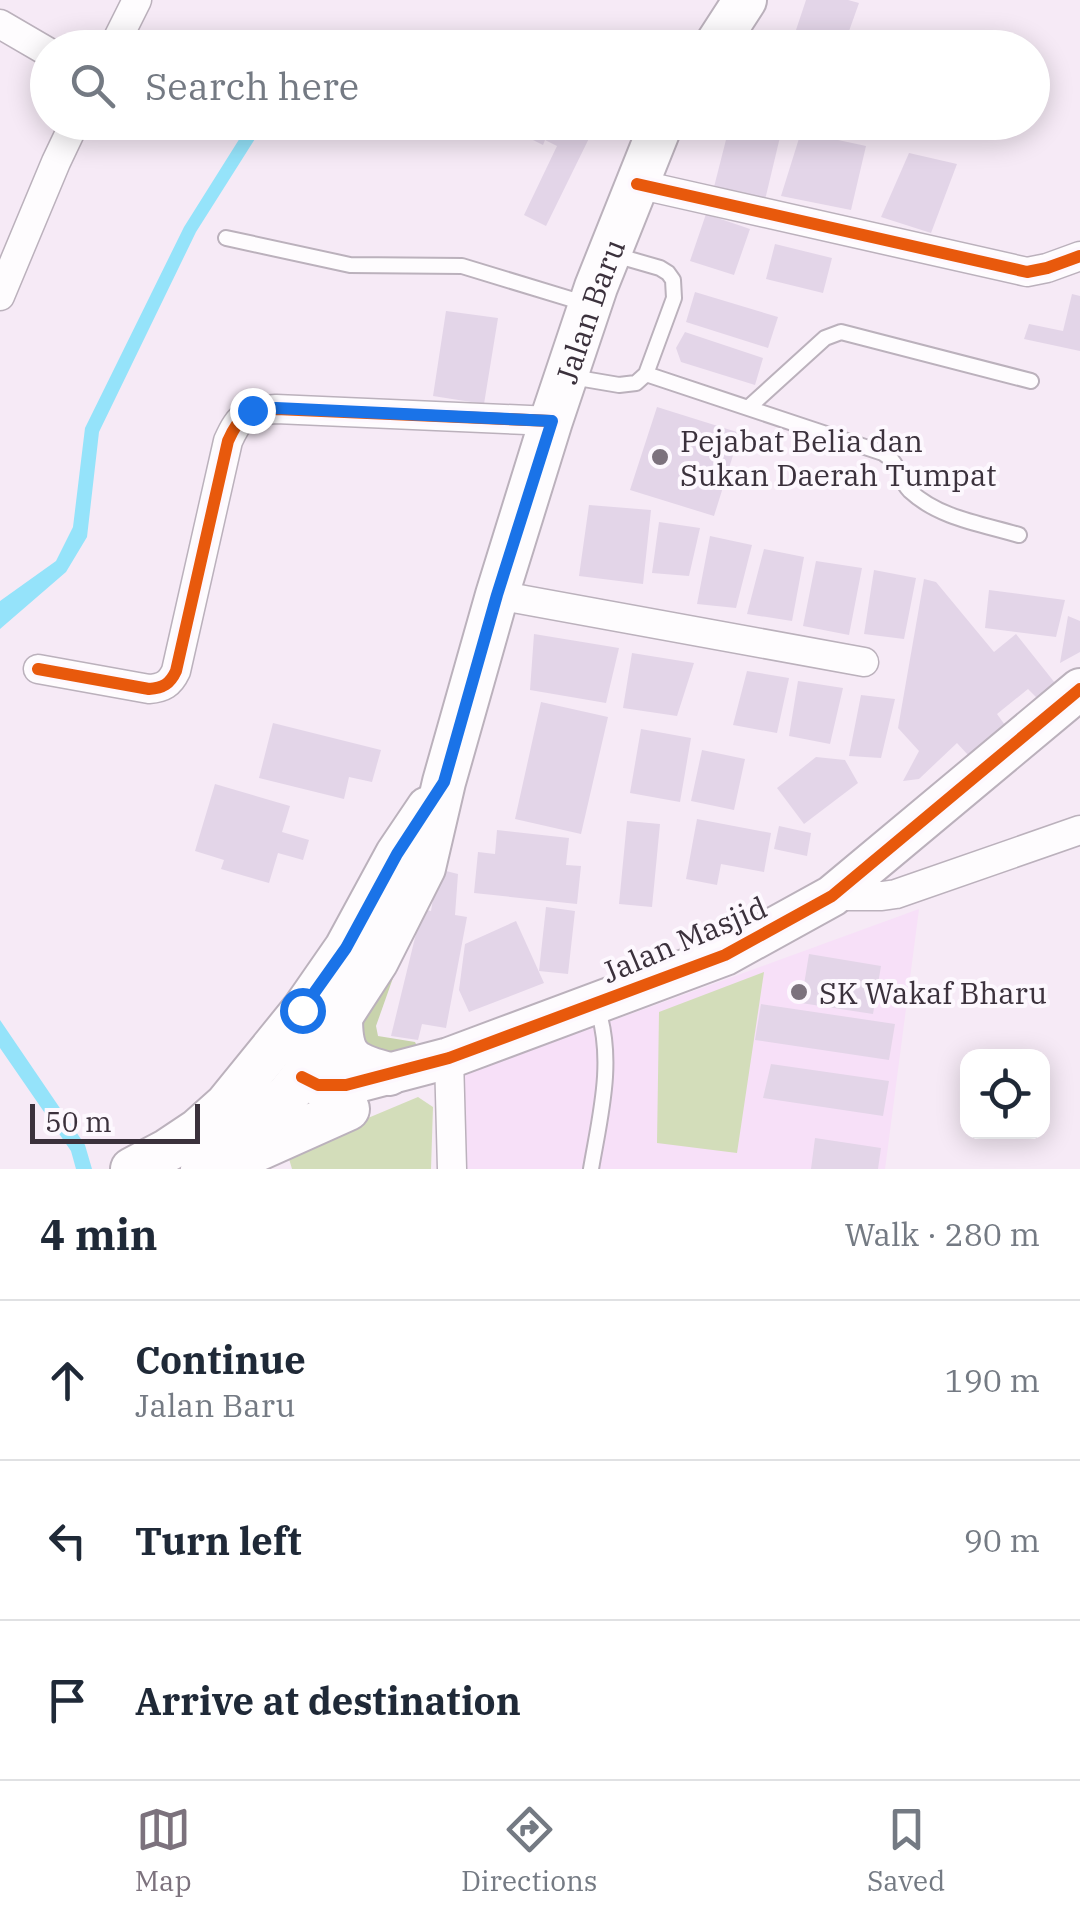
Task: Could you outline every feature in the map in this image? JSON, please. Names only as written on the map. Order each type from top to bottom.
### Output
[{"type":"main road","points":[[700,30],[714,0]]},
{"type":"main road","points":[[726,30],[746,0]]},
{"type":"main road","name":"Jalan Baru","points":[[202,1169],[289,1084],[322,1014],[346,948],[397,854],[444,782],[497,595],[566,376],[609,253],[656,140]]},
{"type":"main road","points":[[322,1014],[348,1056],[364,1068],[389,1074]]},
{"type":"main road","name":"Jalan Baru","points":[[132,1169],[198,1130],[322,1014]]},
{"type":"main road","points":[[226,1105],[264,1084],[289,1084]]},
{"type":"main road","points":[[215,1169],[348,1109]]},
{"type":"street","points":[[122,30],[137,0]]},
{"type":"street","points":[[0,24],[30,42]]},
{"type":"street","points":[[0,296],[67,140]]},
{"type":"street","points":[[637,184],[1027,272],[1080,256]]},
{"type":"street","points":[[38,669],[149,690],[171,682],[228,440],[237,422],[252,410],[552,421]]},
{"type":"street","points":[[497,595],[864,662]]},
{"type":"street","name":"Jalan Masjid","points":[[289,1084],[346,1085],[449,1058],[725,956],[832,896],[1080,689]]},
{"type":"street","points":[[832,896],[896,894],[1080,830]]},
{"type":"street","points":[[449,1058],[452,1169]]},
{"type":"street","name":"Jalan Masjid","points":[[289,1084],[304,1105],[325,1110],[348,1109],[396,1091],[449,1058]]},
{"type":"lane","points":[[226,238],[350,264],[462,266],[591,305]]},
{"type":"lane","points":[[566,376],[628,386],[636,383],[646,374],[674,298],[674,280],[668,272],[609,253]]},
{"type":"lane","points":[[748,408],[825,338],[841,332],[1031,381]]},
{"type":"lane","points":[[646,374],[883,453],[896,462],[908,489],[939,512],[1019,534]]},
{"type":"lane","points":[[591,1169],[607,1070],[603,1023],[596,1004]]},
{"type":"shaded area","name":"SK Wakaf Bharu","points":[[919,909],[885,1169],[467,1169],[463,1075]]},
{"type":"green space","points":[[399,961],[376,1026],[378,1036],[415,1042],[417,1046],[389,1055],[360,1048],[355,1019]]},
{"type":"green space","points":[[764,972],[737,1153],[657,1143],[659,1012]]},
{"type":"green space","points":[[418,1097],[433,1107],[431,1169],[292,1169],[287,1152]]},
{"type":"water","points":[[239,140],[254,140],[196,232],[99,432],[87,537],[66,572],[0,629],[0,601],[56,561],[73,527],[85,428],[184,227]]},
{"type":"water","points":[[0,1020],[85,1145],[92,1169],[76,1169],[71,1151],[0,1048]]},
{"type":"building","points":[[806,0],[859,3],[849,30],[796,30]]},
{"type":"building","points":[[545,140],[588,140],[546,226],[524,215],[557,146]]},
{"type":"building","points":[[726,140],[779,140],[765,200],[714,187]]},
{"type":"building","points":[[798,140],[838,140],[866,146],[851,210],[781,196]]},
{"type":"building","points":[[909,153],[957,164],[931,233],[881,217]]},
{"type":"building","points":[[706,214],[750,229],[734,275],[690,261]]},
{"type":"building","points":[[775,244],[832,258],[823,293],[766,279]]},
{"type":"building","points":[[695,292],[778,317],[768,348],[686,322]]},
{"type":"building","points":[[1072,294],[1080,296],[1080,351],[1024,339],[1029,324],[1063,331]]},
{"type":"building","points":[[446,311],[498,318],[484,404],[433,396]]},
{"type":"building","points":[[685,332],[763,358],[755,385],[681,362],[676,348]]},
{"type":"building","points":[[657,407],[740,433],[714,516],[630,490]]},
{"type":"building","points":[[589,505],[651,510],[643,584],[579,576]]},
{"type":"building","points":[[659,522],[700,528],[689,576],[652,573]]},
{"type":"building","points":[[710,536],[752,545],[736,608],[697,604]]},
{"type":"building","points":[[764,549],[804,557],[792,621],[747,614]]},
{"type":"building","points":[[816,561],[862,568],[849,635],[803,626]]},
{"type":"building","points":[[874,570],[916,578],[904,639],[864,634]]},
{"type":"building","points":[[924,579],[936,582],[994,652],[1016,634],[1059,688],[1039,700],[1028,689],[997,714],[1005,725],[968,755],[957,743],[919,779],[903,781],[919,751],[898,728]]},
{"type":"building","points":[[989,590],[1065,600],[1056,637],[985,628]]},
{"type":"building","points":[[1068,616],[1080,621],[1080,652],[1060,663]]},
{"type":"building","points":[[534,634],[619,648],[606,703],[530,690]]},
{"type":"building","points":[[632,653],[694,663],[677,716],[623,708]]},
{"type":"building","points":[[747,671],[789,678],[777,733],[733,725]]},
{"type":"building","points":[[798,681],[843,688],[830,744],[789,736]]},
{"type":"building","points":[[861,695],[895,699],[881,758],[849,756]]},
{"type":"building","points":[[541,702],[608,717],[581,834],[515,819]]},
{"type":"building","points":[[273,723],[381,750],[372,782],[349,777],[344,799],[259,778]]},
{"type":"building","points":[[641,729],[691,738],[680,802],[630,793]]},
{"type":"building","points":[[702,750],[745,759],[734,810],[691,801]]},
{"type":"building","points":[[816,757],[845,760],[858,783],[804,824],[777,788]]},
{"type":"building","points":[[215,784],[290,806],[282,832],[309,840],[303,860],[278,853],[269,883],[221,869],[224,860],[195,851]]},
{"type":"building","points":[[697,819],[771,833],[764,872],[721,864],[717,885],[686,879]]},
{"type":"building","points":[[627,821],[660,824],[652,907],[619,904]]},
{"type":"building","points":[[779,826],[811,833],[807,856],[774,849]]},
{"type":"building","points":[[497,830],[569,838],[566,865],[581,866],[577,904],[474,893],[478,852],[495,854]]},
{"type":"building","points":[[438,869],[458,874],[455,915],[467,917],[446,1028],[422,1024],[418,1040],[391,1036],[422,909],[431,911]]},
{"type":"building","points":[[546,907],[575,911],[568,974],[539,971]]},
{"type":"building","points":[[726,916],[732,930],[701,944],[695,930]]},
{"type":"building","points":[[516,921],[544,983],[469,1012],[459,990],[465,944]]},
{"type":"building","points":[[809,954],[881,966],[873,1014],[801,1003]]},
{"type":"building","points":[[761,1004],[895,1024],[889,1060],[755,1040]]},
{"type":"building","points":[[771,1064],[889,1081],[883,1116],[763,1098]]},
{"type":"building","points":[[815,1138],[881,1148],[878,1169],[811,1169]]},
{"type":"cycle path","points":[[637,184],[1027,272],[1080,256]]},
{"type":"cycle path","points":[[38,669],[149,689],[171,679],[228,441],[236,425],[251,413],[276,409],[551,421]]},
{"type":"cycle path","points":[[302,1077],[318,1085],[346,1085],[449,1058],[725,955],[832,896],[1080,689]]},
{"type":"place","name":"Pejabat Belia dan Sukan Daerah Tumpat","points":[[660,457]]},
{"type":"place","name":"SK Wakaf Bharu","points":[[799,992]]},
{"type":"route","points":[[252,410],[552,421],[444,782],[397,854],[346,948],[302,1010]]}]
